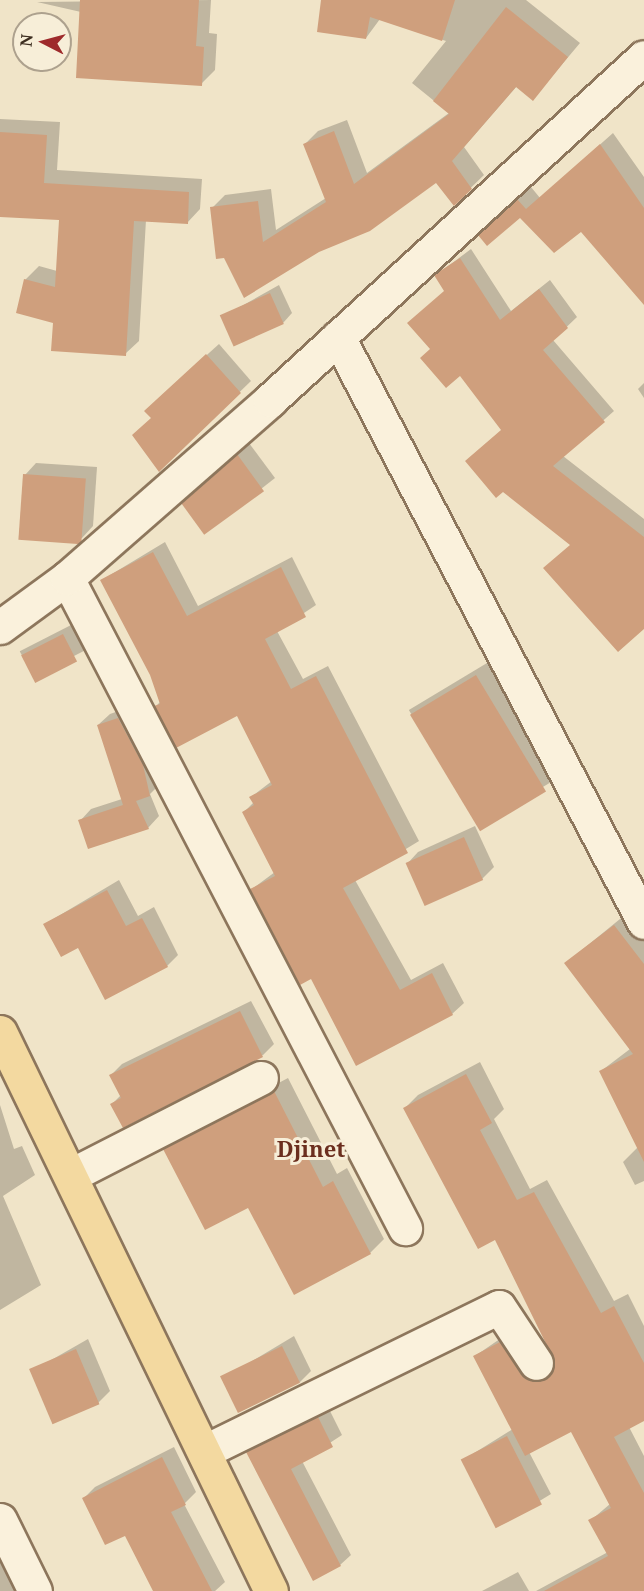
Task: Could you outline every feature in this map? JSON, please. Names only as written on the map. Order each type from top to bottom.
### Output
[{"type":"main road","points":[[0,1032],[73,1174],[271,1591]]},
{"type":"street","points":[[0,627],[67,578],[338,337],[644,57]]},
{"type":"street","points":[[338,337],[644,922]]},
{"type":"street","points":[[67,578],[405,1228]]},
{"type":"street","points":[[73,1174],[261,1078]]},
{"type":"street","points":[[205,1451],[499,1307],[536,1364]]},
{"type":"street","points":[[0,1520],[35,1591]]},
{"type":"building","points":[[80,0],[199,0],[196,46],[204,47],[202,86],[76,78]]},
{"type":"building","points":[[321,0],[455,0],[442,41],[370,17],[366,39],[317,32]]},
{"type":"building","points":[[506,7],[568,57],[533,101],[516,87],[452,161],[472,189],[454,206],[436,183],[370,231],[319,252],[244,298],[224,258],[216,259],[210,207],[258,201],[263,242],[326,202],[303,144],[334,131],[354,184],[449,114],[433,101]]},
{"type":"building","points":[[0,132],[47,135],[44,183],[189,192],[188,224],[134,221],[126,356],[51,351],[53,323],[16,313],[24,279],[55,287],[59,220],[0,217]]},
{"type":"building","points":[[600,144],[644,208],[644,305],[581,232],[554,253],[520,218],[487,246],[478,235],[517,199],[526,209]]},
{"type":"building","points":[[460,258],[500,320],[539,289],[568,328],[543,350],[605,422],[553,466],[644,537],[644,629],[618,652],[543,568],[570,545],[503,492],[496,498],[465,461],[501,430],[460,376],[446,388],[420,358],[430,349],[407,323],[444,291],[434,275]]},
{"type":"building","points":[[270,293],[284,324],[234,346],[220,315]]},
{"type":"building","points":[[206,354],[241,393],[159,472],[132,435],[151,418],[144,411]]},
{"type":"building","points":[[237,454],[264,491],[204,535],[177,497]]},
{"type":"building","points":[[23,474],[86,478],[81,544],[18,540]]},
{"type":"building","points":[[153,552],[187,616],[281,567],[306,617],[265,639],[291,689],[316,676],[408,853],[343,888],[400,990],[432,973],[453,1015],[356,1066],[311,979],[300,985],[250,889],[275,876],[242,812],[254,805],[249,797],[272,785],[237,716],[176,748],[154,706],[160,704],[150,675],[100,580]]},
{"type":"building","points":[[63,634],[77,662],[35,683],[21,655]]},
{"type":"building","points":[[476,675],[546,792],[480,831],[410,715]]},
{"type":"building","points":[[118,718],[143,765],[150,796],[136,801],[149,829],[88,849],[78,820],[123,805],[97,725]]},
{"type":"building","points":[[464,837],[483,880],[425,906],[406,863]]},
{"type":"building","points":[[107,890],[126,926],[142,918],[168,967],[105,1000],[78,948],[61,957],[43,924]]},
{"type":"building","points":[[614,925],[644,964],[644,1162],[599,1071],[633,1054],[564,963]]},
{"type":"building","points":[[240,1011],[263,1057],[123,1128],[110,1104],[121,1098],[109,1075]]},
{"type":"building","points":[[466,1074],[492,1123],[480,1130],[517,1200],[534,1192],[601,1313],[614,1306],[644,1363],[644,1421],[614,1437],[644,1493],[644,1591],[544,1591],[608,1556],[588,1520],[611,1508],[571,1432],[525,1456],[473,1356],[500,1342],[521,1374],[537,1382],[547,1378],[555,1362],[495,1240],[478,1249],[403,1108]]},
{"type":"building","points":[[274,1091],[323,1187],[333,1181],[371,1254],[294,1295],[248,1208],[205,1230],[163,1149]]},
{"type":"building","points":[[282,1346],[300,1383],[238,1413],[220,1376]]},
{"type":"building","points":[[76,1349],[99,1404],[52,1424],[29,1369]]},
{"type":"building","points":[[318,1417],[333,1447],[291,1469],[341,1566],[313,1581],[246,1452]]},
{"type":"building","points":[[507,1436],[542,1505],[496,1528],[461,1460]]},
{"type":"building","points":[[162,1457],[186,1505],[171,1512],[212,1591],[153,1591],[125,1536],[105,1545],[82,1498]]},
{"type":"district","name":"Djinet","points":[[311,1149]]}]
